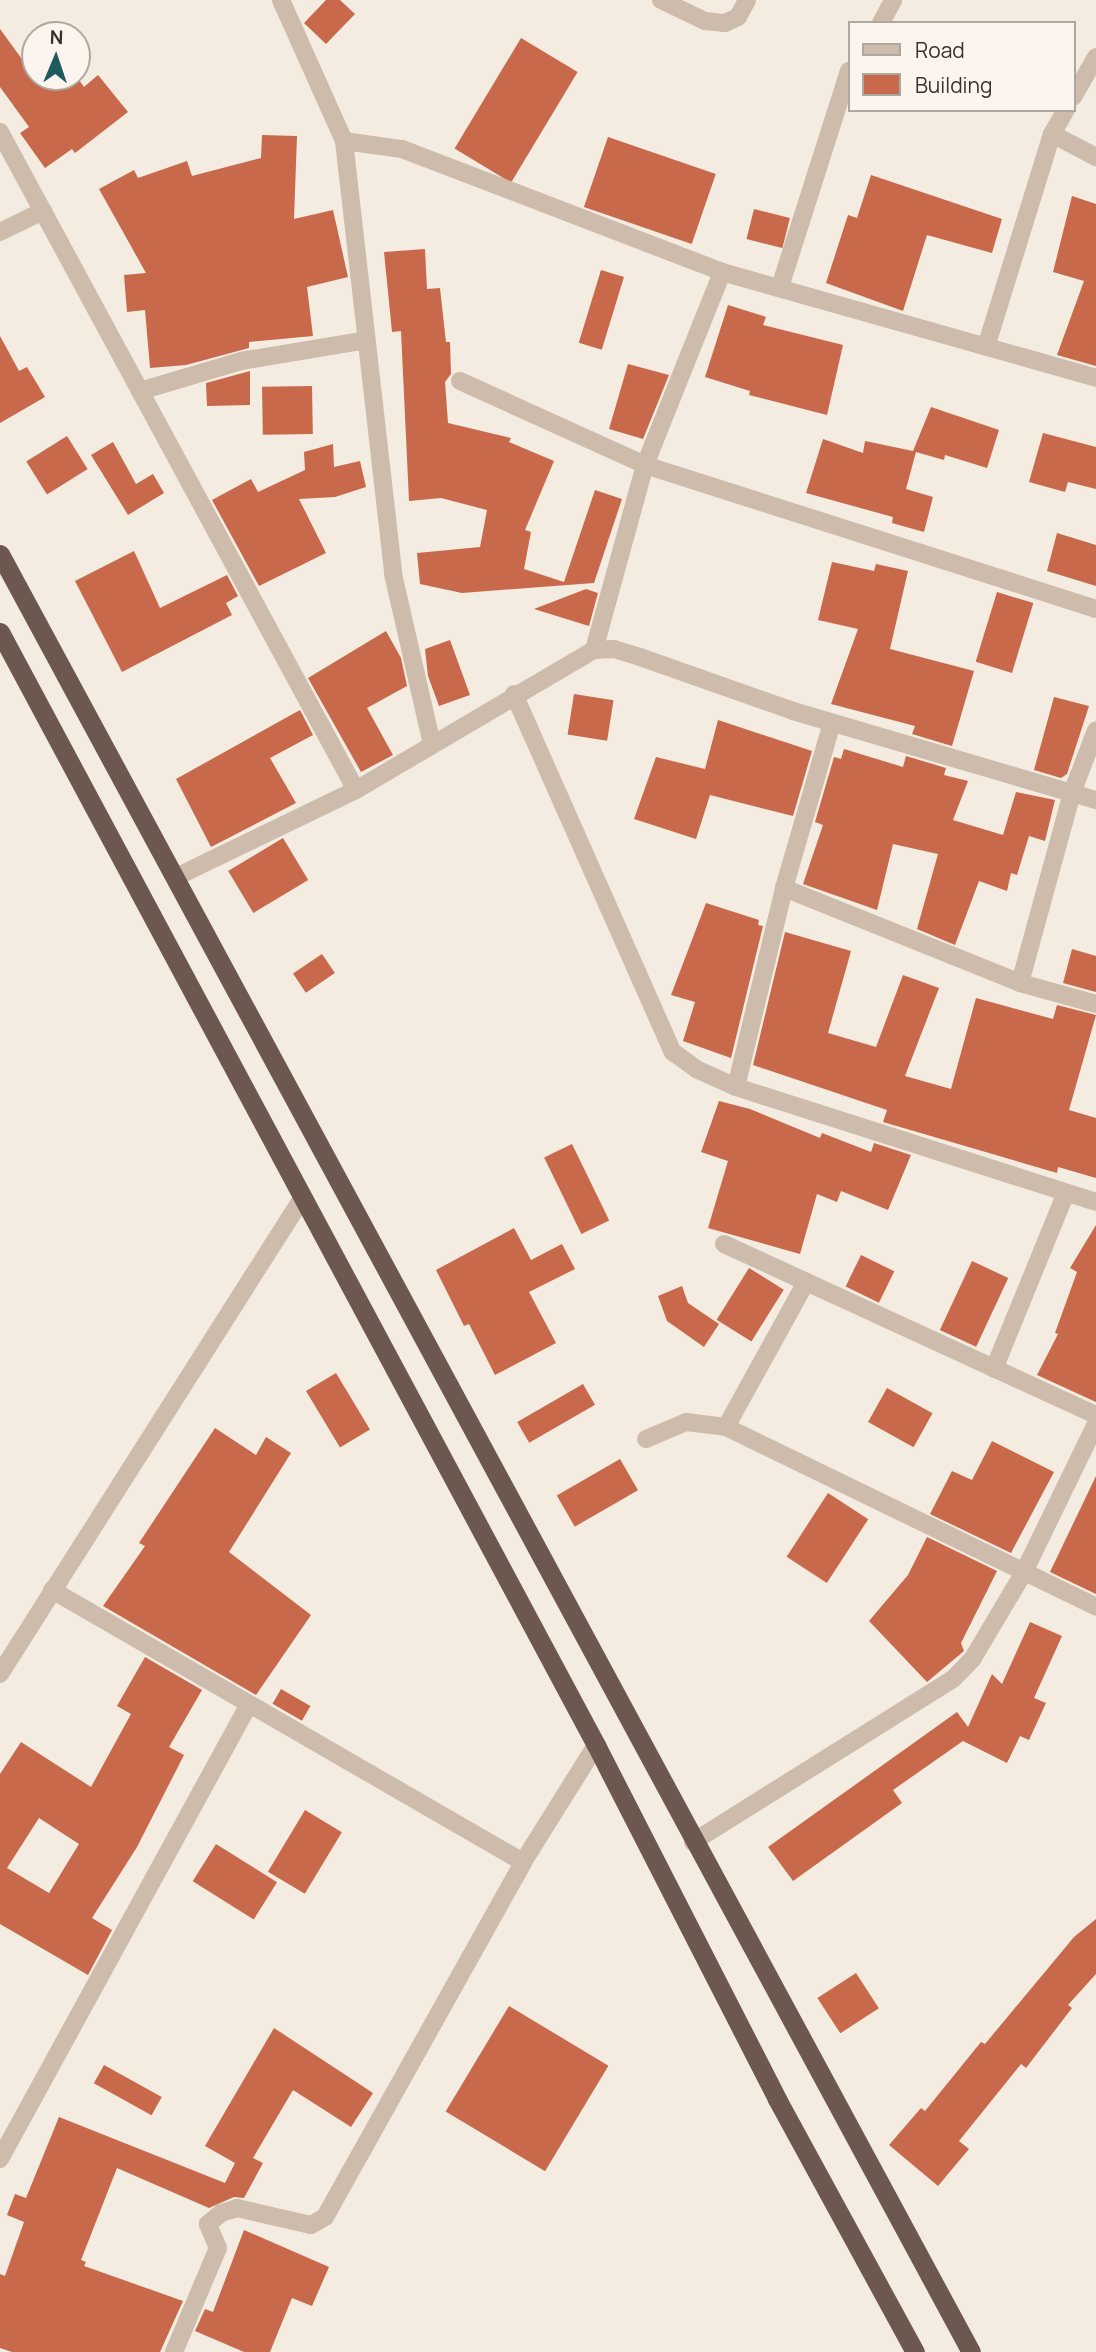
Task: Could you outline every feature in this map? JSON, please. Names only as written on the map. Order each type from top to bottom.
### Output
[{"type":"highway","points":[[0,554],[693,1842],[971,2352]]},
{"type":"highway","points":[[0,632],[596,1745],[778,2099],[915,2352]]},
{"type":"street","points":[[661,0],[705,21],[725,23],[738,17],[747,0]]},
{"type":"street","points":[[882,21],[893,0]]},
{"type":"street","points":[[284,1],[344,141],[393,574],[432,744]]},
{"type":"street","points":[[1075,94],[1096,57]]},
{"type":"street","points":[[780,287],[848,74]]},
{"type":"street","points":[[986,347],[1052,134],[1065,112]]},
{"type":"street","points":[[0,132],[356,790]]},
{"type":"street","points":[[1052,134],[1096,157]]},
{"type":"street","points":[[344,141],[402,149],[723,272],[1096,379]]},
{"type":"street","points":[[0,232],[43,211]]},
{"type":"street","points":[[594,650],[645,465],[723,272]]},
{"type":"street","points":[[139,391],[241,361],[366,340]]},
{"type":"street","points":[[460,381],[645,465],[1096,609]]},
{"type":"street","points":[[176,877],[356,790],[514,694],[594,650],[614,649],[832,723],[1096,800]]},
{"type":"street","points":[[514,694],[673,1052],[696,1069],[736,1087],[1096,1202]]},
{"type":"street","points":[[736,1087],[784,888],[832,723]]},
{"type":"street","points":[[1020,983],[1072,793],[1096,730]]},
{"type":"street","points":[[784,888],[1020,983],[1096,1004]]},
{"type":"street","points":[[994,1369],[1066,1193]]},
{"type":"street","points":[[0,1674],[303,1197]]},
{"type":"street","points":[[724,1244],[1096,1415]]},
{"type":"street","points":[[726,1427],[806,1282]]},
{"type":"street","points":[[646,1439],[686,1422],[726,1427],[1096,1607]]},
{"type":"street","points":[[693,1842],[953,1679],[973,1658],[1024,1572],[1096,1424]]},
{"type":"street","points":[[52,1590],[248,1706],[523,1862]]},
{"type":"street","points":[[0,2159],[248,1706]]},
{"type":"street","points":[[174,2352],[218,2248],[208,2224],[221,2213],[237,2208],[311,2225],[325,2217],[523,1862],[596,1745]]},
{"type":"building","points":[[326,0],[340,0],[355,14],[326,44],[304,23]]},
{"type":"building","points":[[0,29],[21,58],[21,91],[91,91],[91,81],[98,75],[128,112],[75,153],[72,149],[45,168],[20,133],[29,127],[0,87]]},
{"type":"building","points":[[521,38],[578,72],[511,183],[455,149]]},
{"type":"building","points":[[262,135],[297,136],[294,219],[333,210],[348,277],[307,287],[313,336],[249,342],[249,348],[186,365],[150,368],[145,310],[127,312],[124,275],[146,273],[99,189],[134,170],[138,178],[187,161],[192,176],[261,158]]},
{"type":"building","points":[[608,137],[716,174],[692,244],[584,207]]},
{"type":"building","points":[[871,175],[1002,219],[992,253],[927,235],[903,311],[826,283],[848,215],[857,218]]},
{"type":"building","points":[[1072,196],[1096,204],[1096,366],[1057,355],[1084,281],[1053,272]]},
{"type":"building","points":[[754,209],[790,218],[782,248],[747,239]]},
{"type":"building","points":[[425,249],[427,289],[440,288],[446,342],[450,342],[451,374],[445,382],[448,423],[511,438],[509,442],[554,461],[525,530],[531,532],[524,569],[564,582],[595,490],[622,499],[594,583],[462,593],[420,584],[417,553],[480,547],[487,510],[441,498],[409,501],[401,331],[392,332],[384,252]]},
{"type":"building","points":[[601,270],[624,277],[602,350],[579,343]]},
{"type":"building","points":[[728,305],[766,317],[763,325],[843,345],[827,415],[749,395],[750,391],[705,377]]},
{"type":"building","points":[[0,336],[19,371],[27,367],[45,397],[0,423]]},
{"type":"building","points":[[628,364],[669,375],[643,439],[609,429]]},
{"type":"building","points":[[250,371],[250,405],[207,406],[206,383]]},
{"type":"building","points":[[312,386],[313,434],[263,435],[262,387]]},
{"type":"building","points":[[931,407],[999,430],[987,468],[945,455],[944,460],[916,452],[906,489],[933,497],[924,532],[892,523],[893,517],[806,493],[823,439],[863,453],[865,441],[913,451]]},
{"type":"building","points":[[1043,433],[1096,447],[1096,489],[1068,482],[1065,492],[1029,482]]},
{"type":"building","points":[[67,436],[88,469],[47,495],[26,461]]},
{"type":"building","points":[[113,442],[136,484],[153,474],[164,493],[128,515],[91,455]]},
{"type":"building","points":[[333,444],[334,467],[360,461],[366,487],[335,497],[299,499],[326,553],[259,586],[212,500],[251,479],[258,492],[305,470],[304,452]]},
{"type":"building","points":[[1057,533],[1096,545],[1096,586],[1047,571]]},
{"type":"building","points":[[134,551],[160,608],[227,575],[238,596],[226,603],[232,615],[122,672],[75,581]]},
{"type":"building","points":[[832,562],[874,571],[876,564],[908,571],[890,649],[974,671],[952,746],[912,734],[915,726],[831,704],[858,629],[818,620]]},
{"type":"building","points":[[586,589],[598,593],[589,626],[534,609]]},
{"type":"building","points":[[997,592],[1033,603],[1012,673],[976,662]]},
{"type":"building","points":[[386,631],[401,658],[407,686],[367,708],[393,755],[361,772],[308,678]]},
{"type":"building","points":[[450,640],[470,695],[439,706],[428,676],[425,649]]},
{"type":"building","points":[[574,694],[614,700],[607,741],[568,734]]},
{"type":"building","points":[[1054,697],[1089,706],[1067,774],[1061,778],[1034,770]]},
{"type":"building","points":[[300,710],[313,735],[270,758],[296,803],[211,847],[176,779]]},
{"type":"building","points":[[718,720],[812,751],[793,816],[710,795],[696,839],[634,819],[656,757],[705,769]]},
{"type":"building","points":[[844,749],[903,767],[906,756],[946,768],[944,775],[968,781],[953,820],[1003,835],[1016,792],[1055,800],[1045,841],[1029,836],[1017,875],[1011,873],[1007,891],[979,881],[955,945],[917,929],[938,854],[893,844],[877,910],[803,884],[823,825],[815,822],[834,757],[841,759]]},
{"type":"building","points":[[283,838],[308,880],[253,913],[228,871]]},
{"type":"building","points":[[706,903],[759,920],[758,925],[763,926],[731,1058],[683,1041],[695,1002],[671,995]]},
{"type":"building","points":[[785,932],[851,951],[828,1033],[876,1047],[903,975],[939,988],[905,1076],[951,1089],[976,998],[1053,1019],[1057,1005],[1096,1015],[1069,1110],[1096,1118],[1096,1178],[1058,1167],[1057,1173],[883,1122],[887,1110],[753,1065]]},
{"type":"building","points":[[1072,949],[1096,956],[1096,992],[1063,983]]},
{"type":"building","points":[[322,954],[335,973],[306,993],[293,974]]},
{"type":"building","points":[[719,1101],[750,1109],[820,1138],[822,1133],[871,1152],[874,1143],[911,1155],[888,1210],[841,1191],[837,1202],[817,1194],[800,1254],[708,1228],[728,1161],[701,1152]]},
{"type":"building","points":[[572,1144],[609,1220],[581,1234],[544,1158]]},
{"type":"building","points":[[1096,1225],[1096,1402],[1037,1375],[1058,1334],[1055,1333],[1077,1272],[1070,1268]]},
{"type":"building","points":[[514,1228],[531,1260],[562,1244],[575,1269],[529,1292],[556,1343],[495,1375],[469,1324],[464,1326],[436,1270]]},
{"type":"building","points":[[861,1255],[894,1271],[879,1303],[846,1286]]},
{"type":"building","points":[[972,1261],[1008,1278],[976,1347],[940,1330]]},
{"type":"building","points":[[749,1268],[784,1290],[751,1341],[717,1320]]},
{"type":"building","points":[[682,1286],[688,1303],[719,1324],[704,1347],[667,1321],[658,1296]]},
{"type":"building","points":[[336,1373],[370,1430],[340,1448],[306,1391]]},
{"type":"building","points":[[583,1384],[595,1405],[529,1443],[517,1422]]},
{"type":"building","points":[[887,1388],[932,1413],[914,1447],[868,1422]]},
{"type":"building","points":[[215,1428],[256,1455],[266,1437],[291,1453],[229,1552],[311,1615],[256,1695],[103,1606],[145,1546],[139,1543]]},
{"type":"building","points":[[992,1441],[1054,1472],[1011,1553],[930,1514],[952,1471],[972,1480]]},
{"type":"building","points":[[620,1459],[638,1490],[575,1527],[557,1496]]},
{"type":"building","points":[[1096,1476],[1096,1594],[1050,1572]]},
{"type":"building","points":[[828,1493],[868,1519],[827,1583],[787,1557]]},
{"type":"building","points":[[927,1537],[997,1571],[961,1643],[964,1651],[927,1682],[869,1621],[908,1575]]},
{"type":"building","points":[[1030,1622],[1062,1636],[1034,1698],[1046,1703],[1029,1740],[1020,1736],[1007,1763],[963,1741],[893,1790],[902,1803],[793,1881],[768,1847],[957,1712],[968,1727],[992,1674],[1002,1684]]},
{"type":"building","points":[[145,1657],[202,1690],[169,1747],[184,1755],[137,1847],[92,1918],[112,1930],[88,1975],[0,1924],[0,1774],[21,1742],[91,1787],[131,1714],[117,1706]],"holes":[[[39,1818],[79,1844],[49,1893],[7,1868]]]},
{"type":"building","points":[[281,1689],[310,1706],[302,1721],[272,1704]]},
{"type":"building","points":[[305,1810],[342,1832],[305,1894],[268,1872]]},
{"type":"building","points":[[216,1844],[277,1882],[254,1919],[193,1881]]},
{"type":"building","points":[[1096,1919],[1096,1974],[1068,2005],[1072,2008],[1026,2068],[1021,2064],[959,2141],[969,2149],[938,2186],[889,2145],[921,2108],[925,2111],[981,2042],[985,2044],[1074,1937]]},
{"type":"building","points":[[856,1973],[879,2008],[840,2033],[817,1998]]},
{"type":"building","points":[[509,2006],[608,2066],[545,2171],[446,2111]]},
{"type":"building","points":[[274,2028],[373,2093],[351,2127],[293,2090],[253,2158],[263,2163],[244,2198],[234,2197],[209,2208],[117,2168],[81,2260],[86,2262],[84,2266],[183,2301],[160,2352],[12,2352],[0,2348],[0,2274],[5,2276],[24,2222],[7,2215],[15,2194],[26,2198],[59,2117],[225,2183],[235,2163],[205,2146]]},
{"type":"building","points":[[104,2065],[162,2097],[152,2115],[94,2083]]},
{"type":"building","points":[[244,2230],[329,2267],[312,2306],[292,2298],[270,2352],[244,2352],[195,2331],[205,2309],[213,2312]]}]
